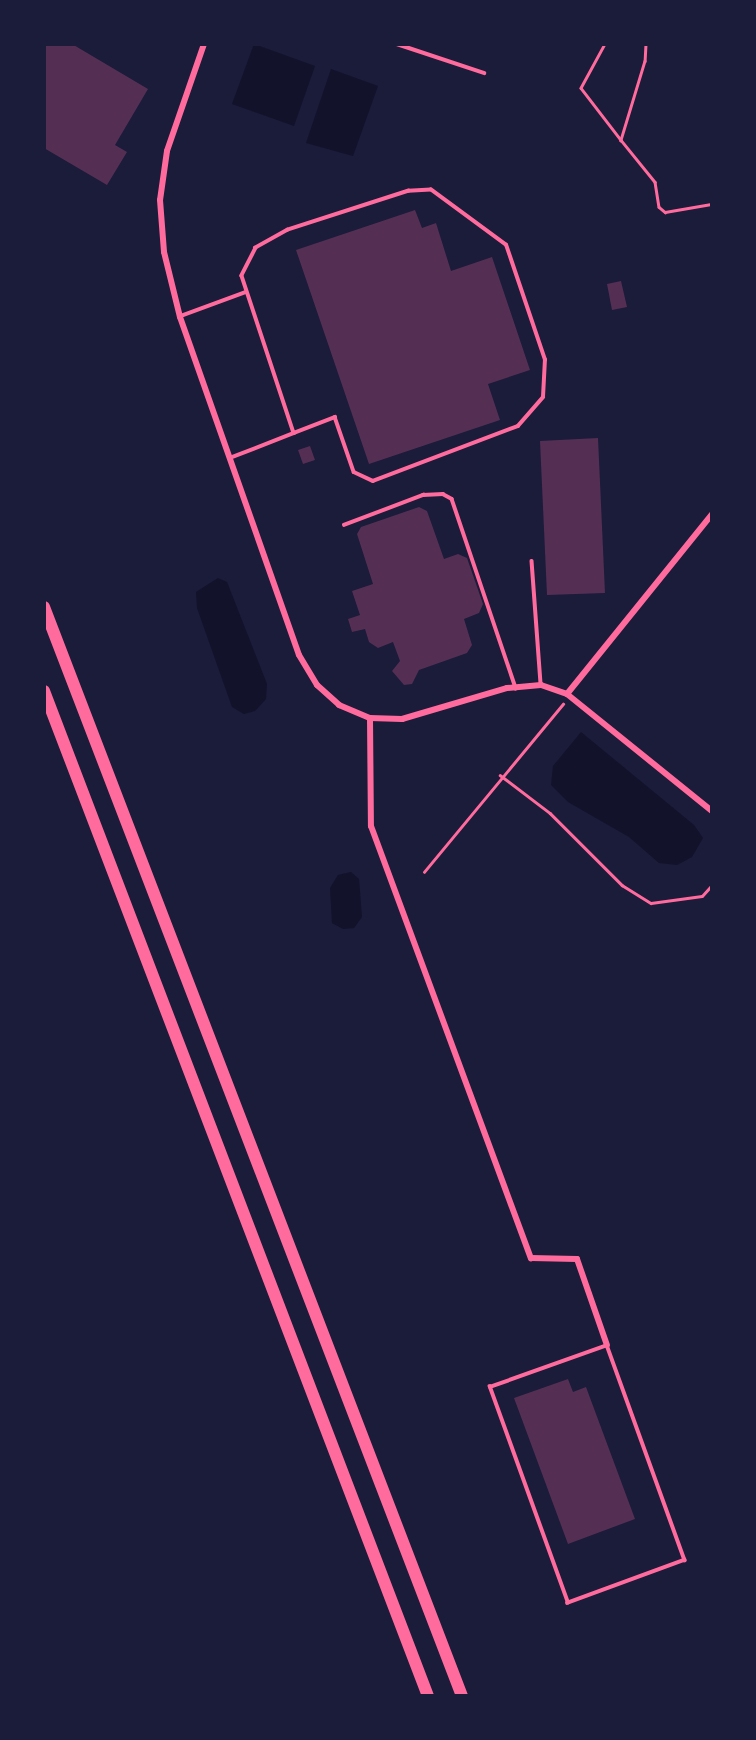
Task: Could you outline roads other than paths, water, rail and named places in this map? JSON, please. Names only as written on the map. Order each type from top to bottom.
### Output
[{"type":"highway","points":[[44,607],[462,1696]]},
{"type":"highway","points":[[44,691],[428,1696]]},
{"type":"street","points":[[204,44],[170,139],[160,200],[164,252],[180,317],[299,655],[317,685],[339,705],[370,718],[402,719],[433,714],[516,688],[541,685],[567,694],[712,811]]},
{"type":"street","points":[[567,694],[712,514]]},
{"type":"street","points":[[370,718],[371,826],[526,1245],[531,1258],[576,1259],[607,1345]]},
{"type":"lane","points":[[397,44],[484,73]]},
{"type":"lane","points":[[230,458],[335,417],[354,472],[373,481],[518,426],[543,397],[545,360],[506,245],[431,190],[409,191],[288,230],[256,248],[242,276],[294,433]]},
{"type":"lane","points":[[180,317],[247,292]]},
{"type":"lane","points":[[344,525],[423,495],[443,494],[452,499],[516,688]]},
{"type":"lane","points":[[532,561],[541,685]]},
{"type":"lane","points":[[607,1345],[685,1560],[568,1603],[491,1387],[607,1345]]}]
